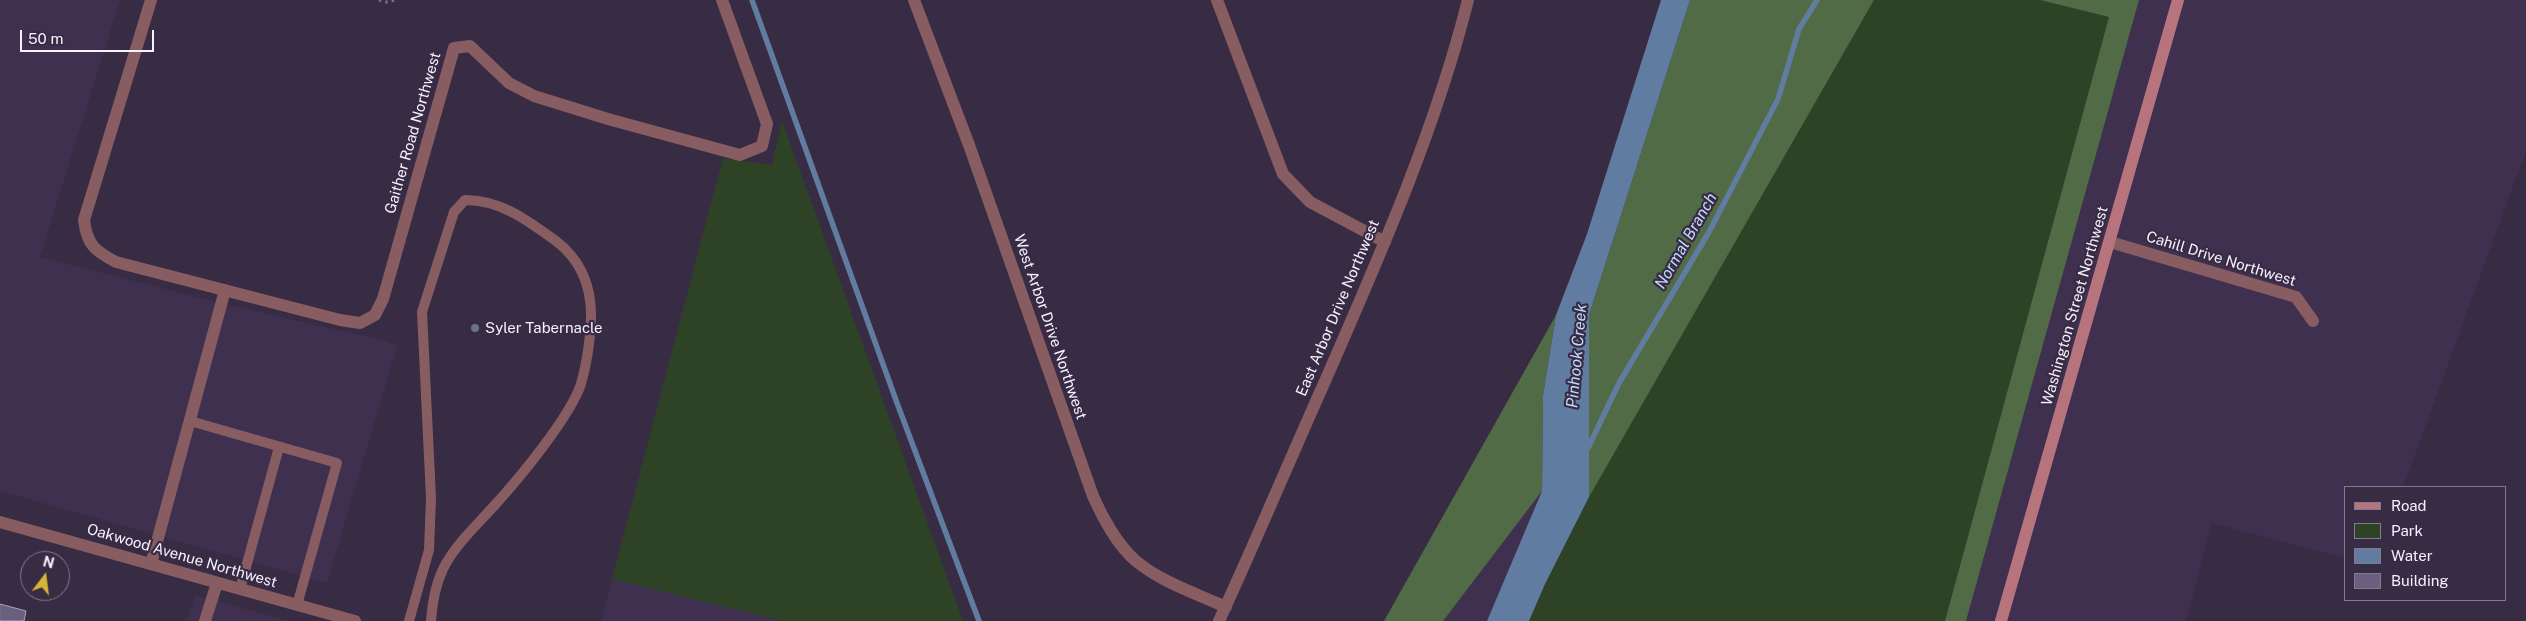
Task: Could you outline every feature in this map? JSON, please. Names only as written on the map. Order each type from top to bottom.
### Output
[{"type":"main road","name":"Washington Street Northwest","points":[[2001,621],[2178,0]]},
{"type":"street","name":"Gaither Road Northwest","points":[[151,0],[84,220],[86,237],[98,253],[116,262],[340,320],[360,323],[376,315],[383,299],[454,48],[470,46],[509,83],[543,99],[740,155],[762,146],[767,124],[722,0]]},
{"type":"street","name":"West Arbor Drive Northwest","points":[[914,0],[969,145],[1093,496],[1104,520],[1134,560],[1162,578],[1226,607]]},
{"type":"street","points":[[1217,0],[1283,174],[1310,202],[1385,242]]},
{"type":"street","name":"East Arbor Drive Northwest","points":[[1219,621],[1385,242],[1416,164],[1456,46],[1468,0]]},
{"type":"street","name":"Cahill Drive Northwest","points":[[2110,242],[2296,297],[2313,321]]},
{"type":"street","points":[[151,564],[225,290]]},
{"type":"street","name":"Oakwood Avenue Northwest","points":[[0,522],[355,621]]},
{"type":"street","points":[[205,621],[217,582]]},
{"type":"lane","points":[[409,621],[429,550],[431,498],[422,312],[454,212],[464,200],[481,200],[517,213],[570,251],[583,273],[592,304],[590,342],[580,385],[562,417],[514,484],[466,538],[443,570],[431,621]]},
{"type":"lane","points":[[190,421],[337,463],[297,605]]},
{"type":"lane","points":[[240,589],[279,446]]},
{"type":"path","points":[[379,0],[386,2],[396,0]]},
{"type":"shaded area","points":[[0,0],[120,0],[40,257],[220,303],[386,341],[397,346],[327,583],[0,491]]},
{"type":"shaded area","points":[[2139,0],[2526,0],[2526,151],[2403,486],[2344,486],[2344,558],[2212,523],[2186,621],[1966,621]]},
{"type":"shaded area","points":[[1542,491],[1487,621],[1443,621],[1463,593]]},
{"type":"shaded area","points":[[612,579],[783,621],[601,621]]},
{"type":"shaded area","points":[[195,595],[289,621],[187,621]]},
{"type":"green space","points":[[1690,0],[1874,0],[1589,497],[1589,315]]},
{"type":"green space","points":[[1874,0],[2040,0],[2109,17],[1945,621],[1529,621],[1545,584],[1589,497]]},
{"type":"green space","points":[[2040,0],[2139,0],[1966,621],[1945,621],[2109,17]]},
{"type":"green space","points":[[782,121],[963,621],[783,621],[612,579],[723,158],[772,165]]},
{"type":"green space","points":[[1556,315],[1543,395],[1542,491],[1443,621],[1384,621]]},
{"type":"water","name":"Pinhook Creek","points":[[1661,0],[1690,0],[1589,315],[1589,497],[1545,584],[1529,621],[1487,621],[1542,491],[1543,395],[1556,315],[1587,234]]},
{"type":"building","points":[[0,604],[26,611],[24,621],[0,621]]},
{"type":"waterway","points":[[752,0],[897,403],[979,621]]},
{"type":"waterway","name":"Normal Branch","points":[[1588,448],[1619,383],[1709,232],[1778,99],[1799,29],[1817,0]]},
{"type":"place","name":"Syler Tabernacle","points":[[475,328]]}]
